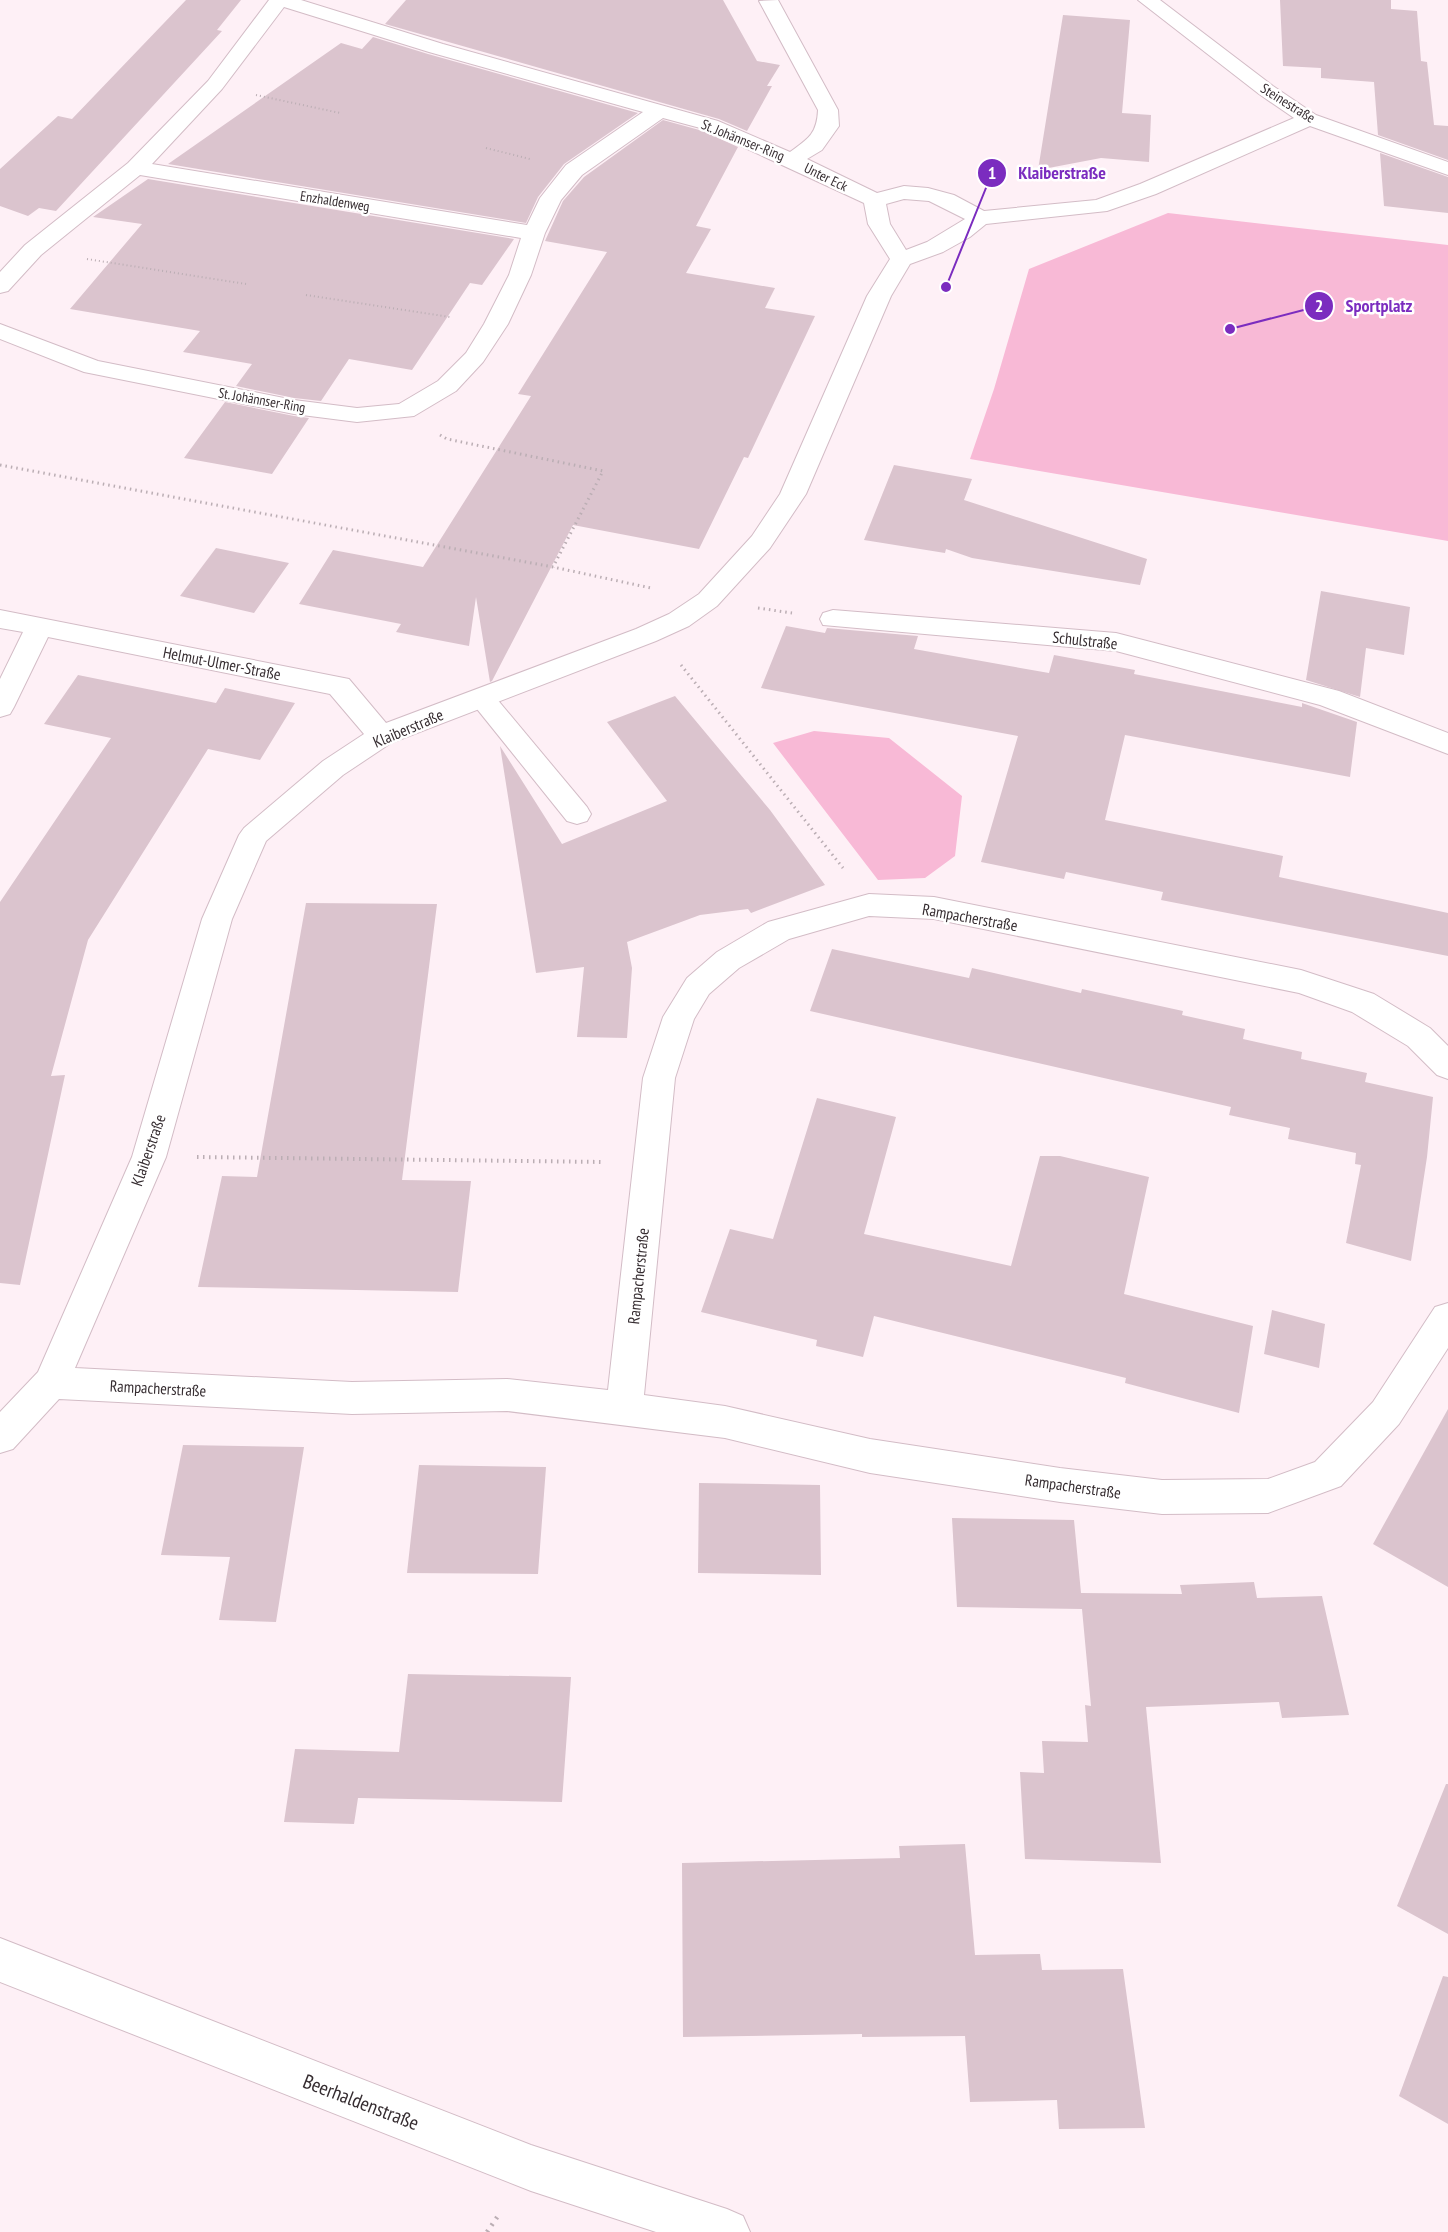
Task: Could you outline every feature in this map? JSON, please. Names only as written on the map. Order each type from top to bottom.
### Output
[{"type":"street","name":"St. Johännser-Ring","points":[[0,286],[33,250],[136,168],[215,85],[280,0],[436,48],[711,126],[791,160]]},
{"type":"street","name":"Steinestraße","points":[[1148,0],[1266,90],[1309,118],[1448,170]]},
{"type":"street","name":"Unter Eck","points":[[769,1],[828,110],[828,126],[814,145],[791,160]]},
{"type":"street","name":"St. Johännser-Ring","points":[[0,331],[103,370],[294,407],[357,415],[405,411],[447,386],[475,357],[496,324],[520,275],[534,233],[551,198],[574,170],[659,111]]},
{"type":"street","points":[[980,218],[960,206],[934,196],[907,192],[875,200],[875,215],[885,238],[901,259],[935,247],[962,232],[980,218],[1099,206],[1148,189],[1309,118]]},
{"type":"street","name":"Unter Eck","points":[[791,160],[875,200]]},
{"type":"street","name":"Enzhaldenweg","points":[[136,168],[534,233]]},
{"type":"street","name":"Klaiberstraße","points":[[0,1437],[51,1383],[149,1156],[217,919],[254,835],[333,768],[381,736],[646,635],[679,620],[708,600],[761,542],[793,494],[879,296],[901,259]]},
{"type":"street","name":"Helmut-Ulmer-Straße","points":[[0,619],[339,686],[381,736]]},
{"type":"street","name":"Schulstraße","points":[[833,619],[1116,642],[1329,698],[1448,744]]},
{"type":"street","points":[[0,706],[40,626]]},
{"type":"street","name":"Rampacherstraße","points":[[624,1408],[659,1078],[679,1017],[698,986],[728,960],[779,930],[869,905],[934,908],[1301,982],[1363,1003],[1419,1037],[1448,1066]]},
{"type":"street","name":"Rampacherstraße","points":[[51,1383],[351,1398],[507,1395],[724,1422],[870,1456],[1060,1485],[1162,1497],[1268,1496],[1328,1474],[1386,1413],[1448,1318]]},
{"type":"street","name":"Beerhaldenstraße","points":[[0,1960],[531,2168],[727,2232]]},
{"type":"lane","points":[[482,698],[577,813]]},
{"type":"path","points":[[215,85],[340,113]]},
{"type":"path","points":[[33,250],[246,284]]},
{"type":"path","points":[[306,295],[496,324]]},
{"type":"path","points":[[405,411],[447,439],[603,471],[553,567]]},
{"type":"path","points":[[0,465],[553,567],[708,600],[833,619]]},
{"type":"path","points":[[646,635],[685,668],[852,880],[869,905]]},
{"type":"path","points":[[149,1156],[650,1163]]},
{"type":"shaded area","points":[[1168,213],[1448,245],[1448,541],[970,459],[994,389],[1029,269]]},
{"type":"shaded area","points":[[814,731],[889,738],[962,796],[955,856],[925,878],[878,880],[773,743]]},
{"type":"building","points":[[186,0],[241,0],[217,30],[222,31],[56,211],[39,208],[28,216],[0,206],[0,169],[58,116],[72,119]]},
{"type":"building","points":[[406,0],[723,0],[757,61],[780,65],[767,86],[772,86],[747,131],[719,119],[385,24]]},
{"type":"building","points":[[1280,0],[1391,0],[1391,9],[1417,11],[1421,61],[1427,62],[1434,125],[1448,126],[1448,160],[1378,135],[1374,82],[1321,78],[1321,68],[1283,66]]},
{"type":"building","points":[[1063,15],[1130,20],[1122,113],[1151,115],[1149,162],[1101,158],[1038,170]]},
{"type":"building","points":[[373,37],[638,113],[564,164],[538,197],[526,223],[168,164],[341,43],[362,49]]},
{"type":"building","points":[[663,120],[703,131],[738,147],[696,226],[711,229],[686,273],[775,288],[765,308],[815,316],[748,458],[744,457],[699,549],[573,525],[490,682],[476,597],[469,646],[396,632],[401,624],[299,604],[333,550],[423,567],[531,396],[518,394],[607,252],[545,241],[563,201],[584,177]]},
{"type":"building","points":[[1380,153],[1448,177],[1448,213],[1384,206]]},
{"type":"building","points":[[148,179],[514,239],[482,285],[470,283],[412,370],[349,359],[321,401],[294,398],[236,386],[252,364],[183,352],[200,331],[70,309],[142,224],[93,217]]},
{"type":"building","points":[[225,402],[309,418],[272,474],[184,458]]},
{"type":"building","points":[[894,465],[972,479],[964,500],[1147,559],[1140,585],[972,558],[946,549],[945,553],[864,540]]},
{"type":"building","points":[[216,548],[289,563],[254,613],[180,596]]},
{"type":"building","points":[[1321,591],[1410,607],[1404,655],[1366,648],[1360,697],[1306,680]]},
{"type":"building","points":[[786,626],[825,633],[827,628],[918,636],[914,649],[1049,673],[1054,655],[1135,670],[1134,674],[1302,707],[1302,703],[1357,722],[1350,777],[1125,735],[1105,820],[1283,856],[1279,877],[1448,913],[1448,956],[1161,900],[1163,892],[1066,872],[1064,879],[981,862],[1018,736],[761,688]]},
{"type":"building","points":[[78,675],[216,703],[225,688],[295,703],[260,760],[208,749],[88,940],[51,1076],[65,1075],[20,1285],[0,1283],[0,902],[111,738],[44,724]]},
{"type":"building","points":[[675,696],[770,810],[825,885],[751,913],[748,909],[700,915],[627,942],[632,968],[627,1038],[577,1037],[584,967],[536,973],[500,746],[562,844],[667,801],[607,722]]},
{"type":"building","points":[[306,903],[437,904],[402,1180],[471,1181],[458,1292],[198,1287],[222,1176],[257,1177]]},
{"type":"building","points":[[832,949],[969,978],[972,968],[1081,993],[1082,989],[1183,1011],[1182,1015],[1245,1029],[1243,1039],[1302,1052],[1301,1059],[1367,1073],[1365,1082],[1433,1097],[1427,1157],[1411,1261],[1346,1243],[1361,1165],[1355,1164],[1356,1153],[1288,1139],[1290,1128],[1229,1115],[1231,1107],[810,1011]]},
{"type":"building","points":[[817,1098],[896,1117],[864,1234],[1011,1266],[1040,1156],[1060,1156],[1149,1177],[1124,1294],[1253,1326],[1239,1413],[1125,1383],[1126,1378],[874,1316],[863,1357],[816,1346],[817,1340],[701,1312],[730,1229],[773,1239]]},
{"type":"building","points":[[1272,1310],[1325,1324],[1319,1368],[1264,1354]]},
{"type":"building","points":[[1448,1409],[1448,1587],[1373,1544]]},
{"type":"building","points":[[183,1445],[304,1447],[276,1622],[219,1620],[230,1557],[161,1555]]},
{"type":"building","points":[[419,1465],[546,1467],[538,1574],[407,1573]]},
{"type":"building","points":[[699,1483],[820,1485],[821,1575],[698,1573]]},
{"type":"building","points":[[952,1518],[1074,1520],[1081,1593],[1182,1594],[1180,1585],[1254,1582],[1257,1598],[1322,1596],[1349,1715],[1282,1718],[1279,1702],[1146,1707],[1161,1863],[1025,1859],[1020,1772],[1044,1773],[1042,1741],[1088,1742],[1085,1705],[1091,1706],[1082,1609],[957,1607]]},
{"type":"building","points":[[408,1674],[571,1677],[562,1802],[358,1798],[354,1824],[284,1822],[295,1749],[399,1752]]},
{"type":"building","points":[[1446,1784],[1448,1784],[1448,1934],[1397,1906]]},
{"type":"building","points":[[965,1844],[975,1955],[1040,1954],[1042,1970],[1123,1969],[1145,2128],[1059,2129],[1057,2100],[970,2102],[965,2036],[862,2037],[862,2034],[683,2037],[682,1863],[900,1858],[899,1846]]},
{"type":"building","points":[[1443,1976],[1448,1977],[1448,2124],[1399,2096]]},
{"type":"place","name":"Klaiberstraße","points":[[946,287]]},
{"type":"place","name":"Sportplatz","points":[[1230,329]]}]
